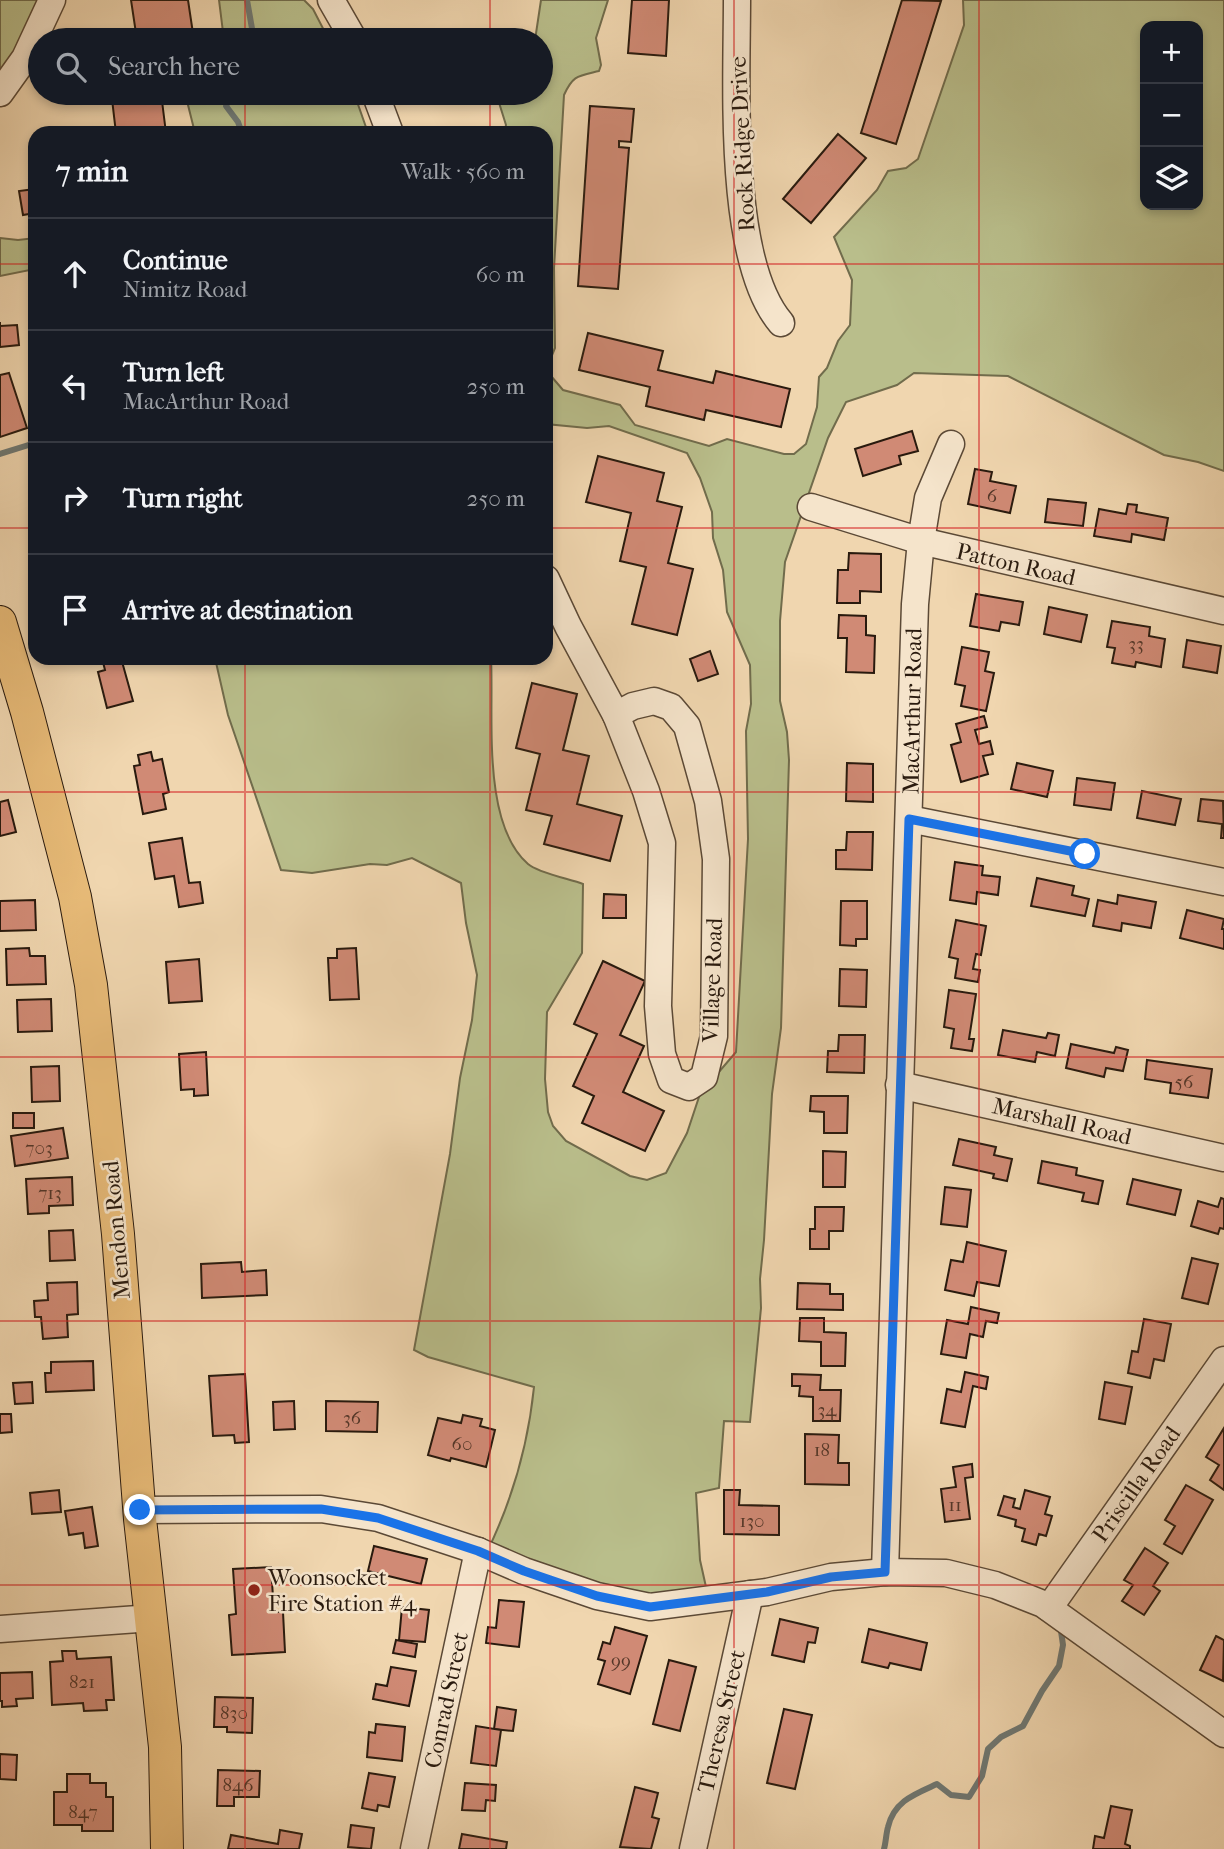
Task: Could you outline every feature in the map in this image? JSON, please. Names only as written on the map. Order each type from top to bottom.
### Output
[{"type":"main road","name":"Mendon Road","points":[[2,636],[27,712],[75,897],[91,985],[118,1234],[140,1510],[165,1747],[167,1849]]},
{"type":"street","points":[[39,28],[52,0]]},
{"type":"street","points":[[331,0],[347,28]]},
{"type":"street","name":"Rock Ridge Drive","points":[[737,0],[737,113],[744,225],[752,264],[762,292],[781,323]]},
{"type":"street","points":[[0,93],[28,52]]},
{"type":"street","points":[[380,105],[387,126]]},
{"type":"street","name":"MacArthur Road","points":[[885,1572],[915,604],[920,541],[928,498],[951,444]]},
{"type":"street","name":"Patton Road","points":[[811,507],[920,541],[1224,611]]},
{"type":"street","name":"Village Road","points":[[553,594],[616,715],[646,791],[662,843],[658,1006],[662,1054],[671,1080],[689,1087],[704,1077],[713,1036],[716,859],[708,801],[687,726],[671,707],[654,701],[633,706],[616,715]]},
{"type":"street","points":[[909,819],[1224,882]]},
{"type":"street","name":"Marshall Road","points":[[900,1085],[1224,1158]]},
{"type":"street","name":"Priscilla Road","points":[[1049,1608],[1224,1360]]},
{"type":"street","points":[[140,1510],[321,1509],[378,1518],[478,1551],[524,1571],[597,1596],[650,1607],[767,1592],[831,1577],[885,1572],[946,1573],[995,1585],[1049,1608],[1224,1734]]},
{"type":"street","name":"Conrad Street","points":[[414,1849],[478,1551]]},
{"type":"street","name":"Theresa Street","points":[[693,1849],[750,1594]]},
{"type":"street","points":[[0,1629],[152,1618]]},
{"type":"green space","points":[[0,0],[58,0],[39,28],[28,28],[28,45],[0,87]]},
{"type":"green space","points":[[219,0],[304,0],[313,9],[323,28],[222,28]]},
{"type":"green space","points":[[541,0],[608,0],[596,38],[601,65],[599,71],[577,77],[564,95],[554,268],[553,353],[553,126],[506,126],[500,105],[553,105],[553,28],[537,28]]},
{"type":"green space","points":[[963,0],[1224,0],[1224,471],[1164,455],[1008,376],[914,373],[897,385],[846,402],[828,438],[785,562],[780,621],[780,701],[787,732],[789,760],[781,1028],[772,1094],[760,1279],[761,1308],[750,1422],[724,1421],[719,1488],[696,1493],[700,1560],[708,1596],[642,1604],[486,1554],[518,1473],[528,1431],[534,1387],[428,1357],[414,1350],[450,1154],[477,975],[461,883],[412,858],[387,865],[370,864],[312,873],[281,870],[228,715],[217,665],[491,665],[493,767],[496,796],[503,823],[513,846],[528,864],[546,873],[583,884],[582,953],[547,1012],[545,1079],[548,1112],[553,1126],[566,1141],[630,1176],[647,1180],[666,1173],[687,1133],[700,1094],[736,1052],[748,839],[746,731],[751,704],[750,665],[727,612],[723,570],[713,538],[712,512],[700,478],[687,453],[609,426],[587,428],[553,425],[553,378],[563,390],[620,405],[635,425],[709,446],[727,439],[784,454],[794,454],[806,444],[817,407],[819,377],[827,368],[838,341],[850,325],[852,280],[834,237],[877,190],[888,171],[906,168],[918,159],[964,25]]},
{"type":"green space","points":[[188,105],[358,105],[366,126],[193,126]]},
{"type":"green space","points":[[0,238],[28,239],[28,270],[0,276]]},
{"type":"building","points":[[131,0],[188,0],[192,28],[135,28]]},
{"type":"building","points":[[632,0],[669,0],[666,56],[628,53]]},
{"type":"building","points":[[902,0],[941,1],[896,144],[861,133]]},
{"type":"building","points":[[113,105],[162,105],[165,126],[115,126]]},
{"type":"building","points":[[590,106],[634,109],[631,142],[619,141],[619,147],[629,148],[618,289],[578,286]]},
{"type":"building","points":[[838,134],[866,158],[811,223],[783,199]]},
{"type":"building","points":[[28,190],[28,214],[23,215],[19,191]]},
{"type":"building","points":[[17,325],[19,345],[0,347],[0,326]]},
{"type":"building","points":[[588,333],[663,351],[658,370],[713,383],[716,371],[790,389],[781,427],[706,410],[704,420],[646,406],[650,387],[579,370]]},
{"type":"building","points":[[9,373],[27,428],[0,437],[0,375]]},
{"type":"building","points":[[912,431],[918,451],[899,456],[901,464],[863,476],[855,449]]},
{"type":"building","points":[[598,456],[664,473],[657,501],[682,507],[668,563],[693,569],[677,635],[632,624],[646,567],[620,561],[631,513],[586,502]]},
{"type":"building","points":[[975,469],[992,472],[990,481],[1016,486],[1010,513],[968,504]]},
{"type":"building","points":[[1048,499],[1086,503],[1083,526],[1045,522]]},
{"type":"building","points":[[1128,504],[1137,505],[1136,512],[1168,518],[1164,540],[1132,534],[1131,542],[1094,536],[1099,509],[1126,514]]},
{"type":"building","points":[[849,553],[881,554],[881,592],[860,591],[860,603],[837,603],[838,570],[848,570]]},
{"type":"building","points":[[976,594],[1023,602],[1019,625],[1001,622],[999,631],[970,626]]},
{"type":"building","points":[[1049,607],[1087,615],[1081,642],[1044,634]]},
{"type":"building","points":[[839,615],[866,616],[866,635],[875,636],[874,673],[846,672],[847,638],[838,638]]},
{"type":"building","points":[[1112,621],[1150,627],[1149,636],[1165,639],[1161,667],[1136,662],[1135,667],[1112,663],[1115,648],[1107,647]]},
{"type":"building","points":[[1187,640],[1221,646],[1217,673],[1183,667]]},
{"type":"building","points":[[962,647],[989,652],[985,671],[994,673],[986,711],[961,706],[965,686],[955,684]]},
{"type":"building","points":[[710,651],[718,674],[698,681],[690,659]]},
{"type":"building","points":[[104,665],[123,665],[133,701],[107,708],[98,672],[105,670]]},
{"type":"building","points":[[532,683],[577,694],[563,750],[589,756],[577,804],[622,816],[610,861],[544,844],[552,816],[526,810],[540,754],[516,748]]},
{"type":"building","points":[[984,716],[987,727],[975,730],[979,744],[990,741],[993,754],[983,756],[988,774],[961,782],[951,745],[961,742],[956,724]]},
{"type":"building","points":[[151,752],[153,761],[162,759],[169,792],[163,794],[166,809],[143,814],[134,766],[140,765],[138,755]]},
{"type":"building","points":[[847,763],[873,764],[873,802],[846,801]]},
{"type":"building","points":[[1017,763],[1053,771],[1047,797],[1011,789]]},
{"type":"building","points":[[1077,778],[1115,783],[1111,810],[1074,805]]},
{"type":"building","points":[[1142,791],[1181,799],[1175,825],[1137,818]]},
{"type":"building","points":[[1201,799],[1223,801],[1224,838],[1221,838],[1222,824],[1198,821]]},
{"type":"building","points":[[8,800],[16,832],[0,836],[0,802]]},
{"type":"building","points":[[847,832],[873,832],[872,870],[836,869],[836,850],[846,850]]},
{"type":"building","points":[[182,838],[189,883],[200,882],[203,903],[179,907],[174,876],[155,879],[149,843]]},
{"type":"building","points":[[955,862],[983,866],[982,875],[1000,877],[998,895],[977,892],[976,904],[950,900]]},
{"type":"building","points":[[1037,878],[1074,886],[1072,895],[1089,899],[1085,916],[1031,906]]},
{"type":"building","points":[[604,894],[626,895],[626,918],[603,918]]},
{"type":"building","points":[[1118,895],[1156,902],[1151,928],[1122,923],[1121,931],[1093,926],[1098,900],[1117,904]]},
{"type":"building","points":[[35,900],[36,930],[0,931],[0,901]]},
{"type":"building","points":[[841,901],[867,901],[867,939],[856,939],[856,946],[840,945]]},
{"type":"building","points":[[1187,910],[1224,919],[1224,949],[1180,938]]},
{"type":"building","points":[[956,920],[986,926],[981,955],[976,954],[973,969],[980,970],[978,982],[955,978],[958,959],[949,957]]},
{"type":"building","points":[[29,948],[30,956],[45,956],[46,984],[7,985],[6,949]]},
{"type":"building","points":[[356,948],[359,999],[330,1000],[328,958],[337,958],[337,949]]},
{"type":"building","points":[[199,959],[202,1001],[169,1003],[166,962]]},
{"type":"building","points":[[603,961],[645,981],[620,1035],[644,1046],[623,1092],[664,1111],[645,1151],[582,1123],[594,1096],[573,1086],[597,1034],[574,1024]]},
{"type":"building","points":[[840,969],[867,970],[866,1007],[839,1006]]},
{"type":"building","points":[[949,990],[976,994],[969,1039],[974,1039],[972,1051],[951,1048],[954,1029],[944,1027]]},
{"type":"building","points":[[51,999],[52,1031],[18,1032],[17,1000]]},
{"type":"building","points":[[1003,1030],[1046,1038],[1048,1033],[1059,1035],[1055,1056],[1037,1052],[1035,1062],[998,1055]]},
{"type":"building","points":[[839,1035],[865,1035],[864,1073],[827,1072],[828,1051],[838,1051]]},
{"type":"building","points":[[1071,1044],[1114,1053],[1116,1047],[1128,1050],[1123,1071],[1106,1068],[1104,1077],[1066,1068]]},
{"type":"building","points":[[206,1052],[208,1095],[194,1096],[194,1089],[181,1090],[179,1054]]},
{"type":"building","points":[[1147,1060],[1212,1069],[1208,1098],[1170,1093],[1171,1083],[1145,1079]]},
{"type":"building","points":[[59,1066],[60,1101],[32,1102],[31,1067]]},
{"type":"building","points":[[811,1096],[848,1096],[847,1133],[824,1133],[824,1112],[810,1111]]},
{"type":"building","points":[[13,1113],[34,1113],[34,1128],[13,1128]]},
{"type":"building","points":[[63,1128],[68,1158],[15,1166],[11,1136]]},
{"type":"building","points":[[959,1139],[996,1147],[994,1155],[1012,1159],[1007,1181],[993,1178],[994,1174],[953,1165]]},
{"type":"building","points":[[823,1151],[846,1152],[845,1187],[823,1187]]},
{"type":"building","points":[[1042,1161],[1077,1168],[1076,1175],[1103,1181],[1098,1204],[1082,1201],[1084,1193],[1038,1183]]},
{"type":"building","points":[[72,1177],[73,1205],[49,1206],[49,1213],[28,1214],[26,1179]]},
{"type":"building","points":[[1133,1179],[1181,1190],[1175,1215],[1127,1204]]},
{"type":"building","points":[[945,1187],[971,1190],[967,1227],[941,1224]]},
{"type":"building","points":[[1221,1198],[1224,1199],[1224,1229],[1220,1228],[1218,1234],[1191,1226],[1198,1201],[1218,1207]]},
{"type":"building","points":[[815,1207],[844,1207],[843,1231],[829,1231],[829,1249],[810,1249],[810,1229],[815,1229]]},
{"type":"building","points":[[73,1230],[75,1260],[50,1261],[49,1231]]},
{"type":"building","points":[[967,1242],[1006,1251],[999,1286],[977,1282],[974,1296],[945,1290],[951,1260],[963,1262]]},
{"type":"building","points":[[1192,1258],[1218,1264],[1208,1304],[1182,1298]]},
{"type":"building","points":[[241,1262],[242,1272],[266,1270],[267,1295],[202,1298],[201,1264]]},
{"type":"building","points":[[77,1282],[78,1314],[67,1315],[68,1337],[43,1339],[41,1317],[35,1317],[34,1301],[48,1300],[47,1283]]},
{"type":"building","points":[[798,1283],[830,1284],[830,1294],[843,1294],[843,1310],[797,1309]]},
{"type":"building","points":[[971,1307],[999,1313],[997,1323],[986,1321],[983,1337],[970,1334],[966,1358],[941,1354],[947,1320],[968,1324]]},
{"type":"building","points":[[800,1318],[824,1318],[824,1332],[846,1333],[845,1366],[821,1366],[821,1342],[799,1341]]},
{"type":"building","points":[[1144,1319],[1171,1324],[1164,1361],[1154,1359],[1150,1378],[1128,1373],[1132,1351],[1138,1352]]},
{"type":"building","points":[[93,1361],[94,1390],[46,1392],[45,1373],[51,1373],[51,1362]]},
{"type":"building","points":[[965,1372],[988,1377],[986,1389],[973,1386],[965,1427],[941,1423],[947,1389],[961,1392]]},
{"type":"building","points":[[245,1374],[249,1442],[235,1443],[234,1435],[213,1436],[209,1376]]},
{"type":"building","points":[[792,1374],[821,1375],[820,1390],[841,1390],[840,1421],[813,1421],[813,1397],[799,1396],[800,1386],[792,1386]]},
{"type":"building","points":[[32,1382],[33,1403],[15,1404],[13,1383]]},
{"type":"building","points":[[1105,1382],[1132,1387],[1125,1424],[1099,1419]]},
{"type":"building","points":[[294,1401],[295,1429],[274,1430],[273,1402]]},
{"type":"building","points":[[326,1401],[378,1402],[377,1432],[326,1431]]},
{"type":"building","points":[[0,1414],[11,1414],[12,1432],[0,1433]]},
{"type":"building","points":[[463,1415],[482,1419],[480,1426],[495,1430],[486,1467],[428,1455],[438,1418],[461,1423]]},
{"type":"building","points":[[1224,1428],[1224,1490],[1210,1480],[1219,1465],[1206,1457]]},
{"type":"building","points":[[805,1434],[839,1435],[838,1463],[849,1463],[849,1485],[805,1484]]},
{"type":"building","points":[[972,1464],[973,1477],[965,1478],[970,1519],[945,1522],[941,1489],[956,1487],[953,1467]]},
{"type":"building","points":[[1186,1485],[1213,1500],[1182,1554],[1164,1544],[1175,1526],[1165,1520]]},
{"type":"building","points":[[59,1490],[61,1512],[32,1514],[30,1493]]},
{"type":"building","points":[[724,1490],[740,1490],[739,1505],[779,1506],[779,1535],[724,1534]]},
{"type":"building","points":[[1025,1490],[1050,1497],[1045,1514],[1052,1516],[1046,1536],[1039,1534],[1036,1545],[1022,1541],[1025,1529],[1015,1526],[1016,1520],[998,1515],[1004,1496],[1015,1499],[1013,1507],[1020,1509]]},
{"type":"building","points":[[92,1507],[98,1546],[85,1548],[83,1533],[69,1535],[65,1511]]},
{"type":"building","points":[[374,1546],[427,1559],[421,1584],[368,1571]]},
{"type":"building","points":[[1145,1548],[1168,1563],[1153,1586],[1160,1591],[1144,1615],[1122,1601],[1133,1585],[1124,1580]]},
{"type":"building","name":"Woonsocket Fire Station #4","points":[[271,1567],[274,1612],[283,1612],[285,1652],[232,1655],[229,1615],[236,1614],[233,1569]]},
{"type":"building","points":[[499,1600],[524,1602],[519,1647],[486,1643],[488,1627],[496,1628]]},
{"type":"building","points":[[402,1607],[429,1610],[425,1642],[399,1640]]},
{"type":"building","points":[[780,1619],[818,1628],[815,1643],[808,1642],[804,1662],[772,1655]]},
{"type":"building","points":[[615,1627],[647,1636],[630,1694],[598,1684],[605,1661],[598,1659],[603,1642],[610,1644]]},
{"type":"building","points":[[869,1629],[927,1643],[921,1670],[890,1663],[888,1668],[862,1662]]},
{"type":"building","points":[[1216,1636],[1224,1640],[1223,1681],[1200,1670]]},
{"type":"building","points":[[396,1640],[417,1644],[415,1657],[393,1653]]},
{"type":"building","points":[[62,1651],[76,1651],[77,1659],[111,1657],[114,1700],[106,1700],[107,1710],[84,1711],[83,1703],[52,1705],[50,1662],[63,1661]]},
{"type":"building","points":[[669,1660],[696,1667],[680,1731],[653,1724]]},
{"type":"building","points":[[391,1667],[416,1671],[409,1706],[373,1699],[376,1684],[387,1686]]},
{"type":"building","points":[[32,1672],[33,1698],[16,1699],[17,1706],[2,1707],[0,1673]]},
{"type":"building","points":[[215,1697],[253,1698],[252,1733],[227,1732],[227,1727],[214,1727]]},
{"type":"building","points":[[497,1707],[516,1710],[513,1731],[494,1729]]},
{"type":"building","points":[[784,1709],[812,1715],[795,1789],[767,1783]]},
{"type":"building","points":[[376,1724],[405,1727],[402,1761],[367,1757],[369,1732],[375,1733]]},
{"type":"building","points":[[476,1726],[501,1730],[496,1766],[471,1763]]},
{"type":"building","points":[[0,1754],[17,1755],[16,1780],[0,1779]]},
{"type":"building","points":[[218,1770],[260,1771],[259,1797],[234,1797],[234,1806],[217,1806]]},
{"type":"building","points":[[369,1773],[395,1777],[389,1807],[378,1805],[377,1811],[362,1808]]},
{"type":"building","points":[[67,1774],[90,1774],[90,1783],[106,1783],[106,1797],[113,1797],[113,1831],[82,1831],[82,1825],[54,1825],[54,1792],[67,1792]]},
{"type":"building","points":[[465,1783],[496,1785],[495,1801],[486,1800],[485,1811],[462,1810]]},
{"type":"building","points":[[635,1787],[658,1793],[652,1817],[659,1819],[651,1849],[620,1847]]},
{"type":"building","points":[[1111,1806],[1132,1810],[1125,1844],[1130,1846],[1130,1849],[1093,1849],[1095,1836],[1104,1838]]},
{"type":"building","points":[[351,1825],[374,1828],[371,1849],[348,1847]]},
{"type":"building","points":[[280,1830],[302,1834],[299,1849],[228,1849],[231,1835],[278,1844]]},
{"type":"building","points":[[462,1834],[507,1842],[506,1849],[459,1849]]},
{"type":"waterway","points":[[247,0],[252,28]]},
{"type":"waterway","points":[[226,105],[239,126]]},
{"type":"waterway","points":[[0,454],[28,445]]},
{"type":"waterway","points":[[884,1849],[891,1818],[900,1805],[913,1795],[937,1784],[951,1795],[969,1797],[982,1776],[988,1749],[1001,1737],[1023,1726],[1059,1666],[1063,1645],[1061,1631]]},
{"type":"place","name":"Woonsocket Fire Station #4","points":[[254,1590]]},
{"type":"route","points":[[140,1510],[321,1509],[378,1518],[478,1551],[524,1571],[597,1596],[650,1607],[767,1592],[831,1577],[885,1572],[909,819],[1085,854]]}]
